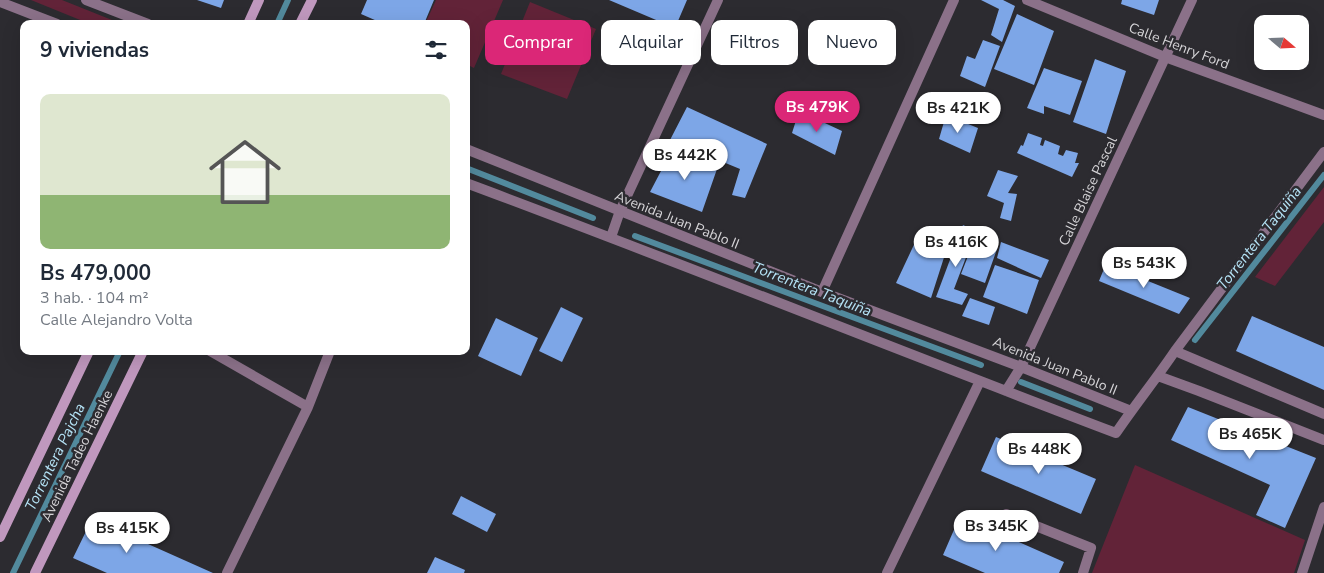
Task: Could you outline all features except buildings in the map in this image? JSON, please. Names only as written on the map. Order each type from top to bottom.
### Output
[{"type":"main road","points":[[250,20],[259,0]]},
{"type":"main road","points":[[302,20],[312,0]]},
{"type":"main road","points":[[0,537],[87,355]]},
{"type":"main road","name":"Avenida Tadeo Haenke","points":[[35,573],[141,355]]},
{"type":"street","points":[[86,0],[138,20]]},
{"type":"street","points":[[611,237],[620,212],[718,0]]},
{"type":"street","points":[[822,292],[954,0]]},
{"type":"street","name":"Calle Henry Ford","points":[[1026,0],[1165,57],[1324,115]]},
{"type":"street","name":"Calle Blaise Pascal","points":[[1006,391],[1021,367],[1192,0]]},
{"type":"street","points":[[0,2],[47,20]]},
{"type":"street","name":"Avenida Juan Pablo II","points":[[470,151],[822,292],[1021,367],[1131,411]]},
{"type":"street","points":[[470,184],[611,237],[1116,433],[1324,152]]},
{"type":"street","points":[[1175,351],[1324,414]]},
{"type":"street","points":[[217,355],[308,408]]},
{"type":"street","points":[[227,573],[308,408],[328,355]]},
{"type":"street","points":[[1158,376],[1324,440]]},
{"type":"street","points":[[887,573],[980,381]]},
{"type":"street","points":[[1302,573],[1324,507]]},
{"type":"street","points":[[1006,514],[1091,548],[1083,573]]},
{"type":"shaded area","points":[[31,0],[62,0],[112,20],[80,20]]},
{"type":"shaded area","points":[[436,0],[503,0],[494,20],[485,20],[485,42],[474,68],[470,66],[470,20],[427,20]]},
{"type":"shaded area","points":[[530,2],[574,20],[523,20]]},
{"type":"shaded area","points":[[591,27],[596,29],[591,41]]},
{"type":"shaded area","points":[[505,65],[581,65],[567,99],[501,74]]},
{"type":"shaded area","points":[[1324,187],[1324,222],[1275,286],[1255,277]]},
{"type":"shaded area","points":[[1135,465],[1305,540],[1294,573],[1092,573]]},
{"type":"waterway","name":"Torrentera Pajcha","points":[[279,20],[288,0]]},
{"type":"waterway","name":"Torrentera Taquiña","points":[[470,170],[593,218]]},
{"type":"waterway","name":"Torrentera Taquiña","points":[[1195,340],[1324,175]]},
{"type":"waterway","name":"Torrentera Taquiña","points":[[635,236],[981,365]]},
{"type":"waterway","name":"Torrentera Pajcha","points":[[13,573],[118,355]]},
{"type":"waterway","name":"Torrentera Taquiña","points":[[1021,382],[1090,409]]}]
